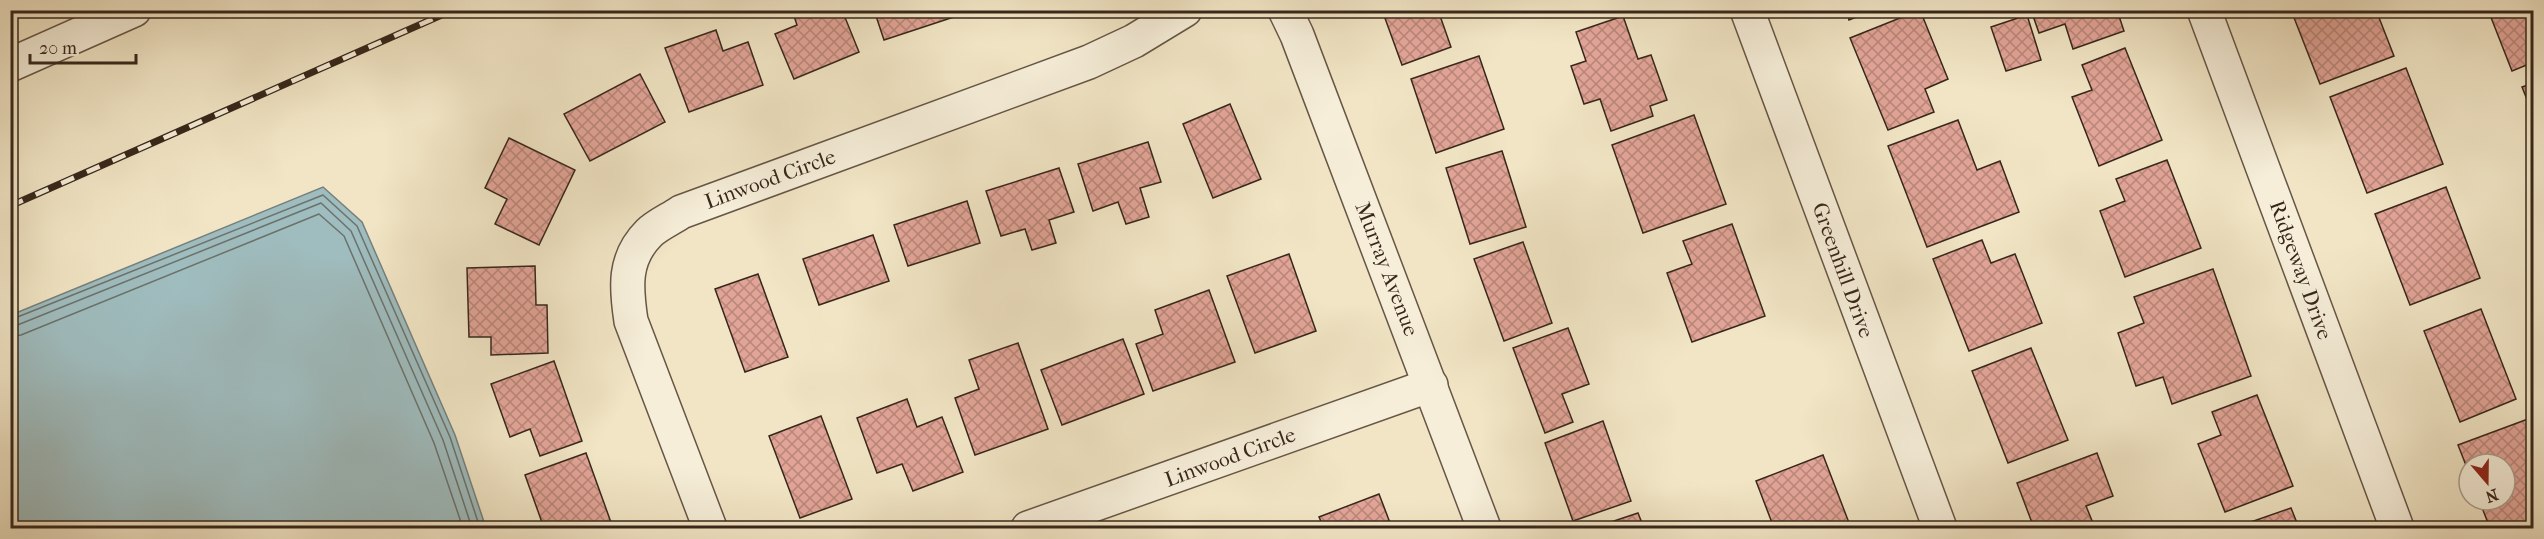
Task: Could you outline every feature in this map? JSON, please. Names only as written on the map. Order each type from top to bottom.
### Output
[{"type":"street","points":[[10,65],[134,10]]},
{"type":"street","name":"Linwood Circle","points":[[710,528],[632,321],[626,288],[631,259],[649,233],[681,212],[1089,62],[1134,41],[1185,10]]},
{"type":"street","name":"Murray Avenue","points":[[1285,10],[1297,35],[1485,528]]},
{"type":"street","name":"Greenhill Drive","points":[[1747,10],[1940,528]]},
{"type":"street","name":"Ridgeway Drive","points":[[2204,10],[2397,528]]},
{"type":"street","name":"Linwood Circle","points":[[1028,528],[1431,385]]},
{"type":"water","points":[[323,187],[362,222],[455,435],[486,528],[11,528],[11,315]]},
{"type":"building","points":[[792,10],[817,10],[819,16],[833,10],[842,10],[859,52],[794,79],[775,34],[797,25]]},
{"type":"building","points":[[874,10],[959,10],[960,15],[884,40]]},
{"type":"building","points":[[1382,10],[1438,10],[1451,47],[1402,65]]},
{"type":"building","points":[[1846,10],[1874,10],[1849,20]]},
{"type":"building","points":[[1920,10],[1948,79],[1925,89],[1934,112],[1888,130],[1850,38]]},
{"type":"building","points":[[2031,10],[2117,10],[2124,31],[2073,49],[2065,24],[2039,33]]},
{"type":"building","points":[[2291,10],[2376,10],[2394,56],[2320,84]]},
{"type":"building","points":[[2501,10],[2534,10],[2534,62],[2512,71],[2490,15]]},
{"type":"building","points":[[2027,15],[2041,60],[2006,71],[1991,27]]},
{"type":"building","points":[[1623,16],[1638,59],[1651,55],[1667,100],[1650,106],[1653,116],[1611,131],[1600,99],[1584,104],[1571,66],[1586,61],[1576,32]]},
{"type":"building","points":[[716,30],[723,51],[748,42],[763,85],[689,112],[665,48]]},
{"type":"building","points":[[2125,48],[2162,140],[2099,166],[2072,97],[2092,90],[2082,65]]},
{"type":"building","points":[[1479,56],[1504,129],[1436,153],[1411,79]]},
{"type":"building","points":[[2406,68],[2443,164],[2367,193],[2330,97]]},
{"type":"building","points":[[640,74],[665,122],[590,161],[564,114]]},
{"type":"building","points":[[2534,83],[2534,117],[2522,87]]},
{"type":"building","points":[[1230,104],[1261,179],[1213,198],[1183,124]]},
{"type":"building","points":[[1694,115],[1726,204],[1643,233],[1612,145]]},
{"type":"building","points":[[1958,120],[1977,170],[2000,161],[2019,212],[1927,247],[1888,146]]},
{"type":"building","points":[[509,138],[575,170],[539,245],[495,224],[507,199],[485,188]]},
{"type":"building","points":[[1148,142],[1161,182],[1140,188],[1149,217],[1126,224],[1118,202],[1093,211],[1078,164]]},
{"type":"building","points":[[1502,151],[1526,227],[1470,244],[1446,168]]},
{"type":"building","points":[[2167,160],[2201,248],[2125,277],[2100,211],[2125,201],[2116,179]]},
{"type":"building","points":[[1059,168],[1074,212],[1049,220],[1056,243],[1032,250],[1025,229],[1001,236],[986,191]]},
{"type":"building","points":[[2446,187],[2480,278],[2410,305],[2375,214]]},
{"type":"building","points":[[967,201],[980,243],[908,266],[894,225]]},
{"type":"building","points":[[1732,224],[1765,316],[1692,342],[1667,273],[1692,264],[1683,241]]},
{"type":"building","points":[[873,235],[889,281],[819,305],[803,259]]},
{"type":"building","points":[[1982,240],[1991,263],[2015,254],[2042,323],[1969,351],[1933,259]]},
{"type":"building","points":[[1523,242],[1552,323],[1504,341],[1474,259]]},
{"type":"building","points":[[1289,254],[1316,331],[1255,353],[1227,276]]},
{"type":"building","points":[[535,266],[536,305],[547,305],[548,353],[491,355],[491,337],[469,337],[467,268]]},
{"type":"building","points":[[2213,269],[2251,376],[2172,404],[2163,377],[2136,386],[2118,333],[2144,323],[2134,297]]},
{"type":"building","points":[[758,274],[788,357],[745,372],[715,289]]},
{"type":"building","points":[[1209,290],[1235,362],[1153,391],[1136,344],[1163,334],[1155,310]]},
{"type":"building","points":[[2481,309],[2516,399],[2460,422],[2424,331]]},
{"type":"building","points":[[1568,328],[1589,384],[1562,394],[1573,422],[1545,433],[1513,348]]},
{"type":"building","points":[[1123,339],[1144,394],[1062,425],[1041,370]]},
{"type":"building","points":[[1018,343],[1048,429],[975,455],[955,398],[979,389],[969,360]]},
{"type":"building","points":[[2031,348],[2068,440],[2008,463],[1972,371]]},
{"type":"building","points":[[554,361],[582,441],[540,456],[530,429],[510,437],[491,384]]},
{"type":"building","points":[[2257,395],[2293,486],[2225,512],[2198,444],[2221,435],[2212,412]]},
{"type":"building","points":[[907,399],[917,427],[942,417],[963,472],[913,491],[902,464],[877,473],[857,418]]},
{"type":"building","points":[[821,416],[852,499],[800,518],[769,436]]},
{"type":"building","points":[[2528,419],[2534,432],[2534,528],[2490,528],[2484,512],[2517,512],[2517,452],[2461,452],[2458,445]]},
{"type":"building","points":[[1603,421],[1631,501],[1573,521],[1545,443]]},
{"type":"building","points":[[586,453],[613,528],[544,528],[525,475]]},
{"type":"building","points":[[2097,453],[2113,496],[2086,506],[2095,528],[2034,528],[2017,483]]},
{"type":"building","points":[[1823,455],[1851,528],[1774,528],[1756,481]]},
{"type":"building","points":[[1379,494],[1392,528],[1324,528],[1319,517]]},
{"type":"building","points":[[2291,508],[2299,528],[2246,528],[2245,524]]},
{"type":"building","points":[[1638,513],[1644,528],[1593,528]]},
{"type":"railway","points":[[10,206],[453,10]]}]
